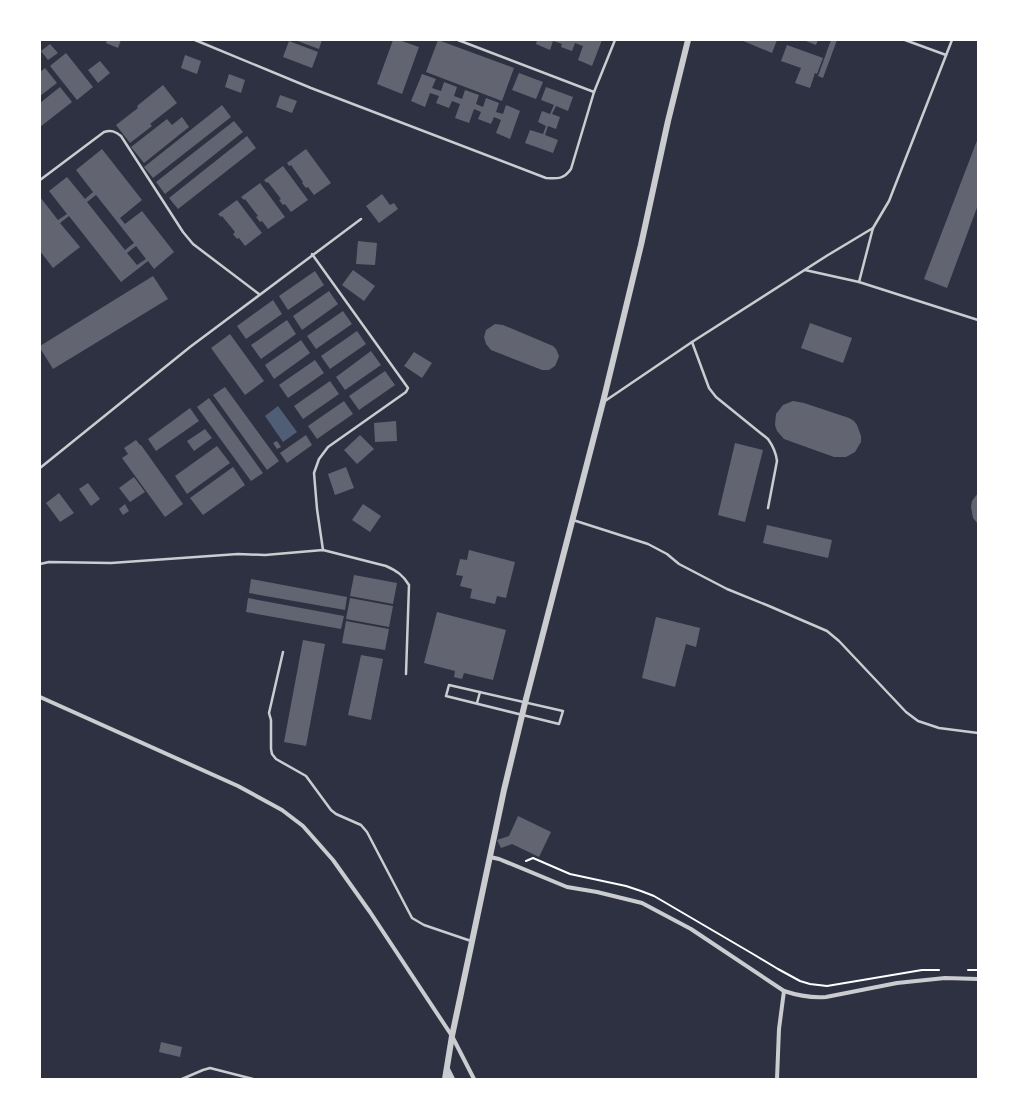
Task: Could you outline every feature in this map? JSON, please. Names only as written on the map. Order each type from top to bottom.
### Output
[{"type":"street","points":[[445,1079],[452,1036],[504,790],[603,402],[688,40]]},
{"type":"street","points":[[40,697],[238,786],[282,810],[303,826],[333,860],[370,912],[452,1036],[474,1079]]},
{"type":"street","points":[[490,857],[515,865],[567,888],[598,892],[642,903],[691,929],[784,991],[797,996],[816,998],[839,995],[897,983],[945,978],[978,978]]},
{"type":"street","points":[[777,1079],[779,1029],[784,991]]},
{"type":"street","points":[[447,1068],[452,1079]]},
{"type":"lane","points":[[195,40],[310,88],[546,178],[556,179],[566,176],[572,169],[594,92],[615,40]]},
{"type":"lane","points":[[458,40],[594,92]]},
{"type":"lane","points":[[905,40],[946,55]]},
{"type":"lane","points":[[859,282],[873,228],[889,201],[952,40]]},
{"type":"lane","points":[[40,180],[104,132],[110,130],[116,132],[121,136],[183,232],[193,244],[259,294]]},
{"type":"lane","points":[[40,468],[184,352],[312,254],[361,219]]},
{"type":"lane","points":[[603,402],[692,342],[873,228]]},
{"type":"lane","points":[[312,254],[408,388],[406,392],[328,447],[319,459],[314,473],[323,550]]},
{"type":"lane","points":[[805,270],[859,282],[978,320]]},
{"type":"lane","points":[[692,342],[709,388],[716,397],[768,439],[774,446],[777,461],[768,508]]},
{"type":"lane","points":[[572,520],[648,544],[667,554],[679,564],[727,589],[827,631],[839,641],[906,712],[918,721],[939,728],[978,733]]},
{"type":"lane","points":[[40,564],[49,562],[111,563],[238,554],[265,555],[323,550],[386,566],[395,570],[404,577],[409,585],[406,674]]},
{"type":"lane","points":[[283,652],[269,713],[272,754],[276,759],[306,776],[330,810],[361,826],[367,832],[412,918],[424,925],[472,942]]},
{"type":"lane","points":[[449,685],[452,685],[525,703],[563,711],[559,724],[446,696],[449,685]]},
{"type":"lane","points":[[477,703],[480,692]]},
{"type":"lane","points":[[182,1079],[210,1068],[253,1079]]},
{"type":"path","points":[[515,865],[533,858],[570,874],[641,890],[703,924],[778,969],[800,981],[810,984],[827,986],[922,970],[944,970]]},
{"type":"path","points":[[964,970],[978,970]]},
{"type":"water","points":[[278,406],[297,432],[283,442],[265,416]]},
{"type":"building","points":[[107,40],[121,40],[118,48],[106,43]]},
{"type":"building","points":[[295,40],[322,40],[319,49]]},
{"type":"building","points":[[393,40],[399,40],[419,47],[402,94],[377,84]]},
{"type":"building","points":[[438,40],[514,68],[502,101],[426,72]]},
{"type":"building","points":[[537,40],[602,40],[592,66],[578,60],[583,46],[575,43],[572,51],[561,47],[562,44],[553,41],[550,50],[536,44]]},
{"type":"building","points":[[741,40],[777,40],[772,53]]},
{"type":"building","points":[[803,40],[818,40],[816,45]]},
{"type":"building","points":[[831,40],[837,40],[823,78],[818,76]]},
{"type":"building","points":[[289,41],[318,52],[312,68],[283,57]]},
{"type":"building","points":[[50,44],[58,53],[48,60],[41,51]]},
{"type":"building","points":[[787,45],[823,58],[817,74],[815,73],[810,88],[795,83],[801,68],[781,61]]},
{"type":"building","points":[[66,53],[93,87],[77,100],[50,66]]},
{"type":"building","points":[[185,55],[201,61],[197,74],[181,68]]},
{"type":"building","points":[[100,61],[110,73],[98,83],[88,70]]},
{"type":"building","points":[[45,68],[57,83],[40,96],[40,72]]},
{"type":"building","points":[[519,73],[543,82],[536,99],[512,90]]},
{"type":"building","points":[[229,74],[245,80],[241,93],[225,87]]},
{"type":"building","points":[[422,74],[436,79],[432,88],[441,91],[444,82],[457,87],[454,96],[462,99],[465,90],[479,95],[476,104],[483,107],[486,98],[499,103],[496,112],[503,114],[506,105],[520,111],[510,139],[496,133],[501,120],[494,117],[491,124],[478,119],[481,112],[474,109],[469,123],[455,118],[460,104],[452,101],[449,108],[436,103],[439,96],[430,93],[425,107],[411,101]]},
{"type":"building","points":[[163,85],[177,103],[150,124],[152,126],[130,143],[116,125],[138,108],[137,106]]},
{"type":"building","points":[[60,87],[72,102],[40,127],[40,103]]},
{"type":"building","points":[[546,87],[573,97],[568,111],[556,106],[552,114],[560,117],[556,129],[548,126],[545,135],[558,140],[553,153],[525,143],[530,130],[543,134],[546,126],[538,122],[542,111],[550,114],[554,105],[541,100]]},
{"type":"building","points":[[280,95],[297,101],[292,113],[276,107]]},
{"type":"building","points":[[222,105],[231,117],[153,178],[144,167]]},
{"type":"building","points":[[182,117],[189,127],[144,163],[131,147],[167,119],[172,125]]},
{"type":"building","points":[[234,121],[243,132],[165,194],[156,182]]},
{"type":"building","points":[[247,136],[256,148],[178,209],[169,198]]},
{"type":"building","points":[[978,138],[978,205],[947,288],[924,279]]},
{"type":"building","points":[[102,149],[142,200],[120,218],[125,224],[142,211],[174,252],[154,269],[148,261],[121,282],[69,216],[60,223],[80,247],[53,268],[40,251],[40,197],[58,220],[67,214],[49,191],[67,177],[85,199],[93,192],[76,170]],"holes":[[[96,195],[134,243],[125,250],[87,202]],[[136,246],[146,259],[137,265],[127,253]]]},
{"type":"building","points":[[306,149],[331,183],[314,195],[308,187],[306,188],[302,183],[303,182],[291,165],[289,166],[287,163]]},
{"type":"building","points":[[283,166],[308,200],[291,212],[285,204],[283,205],[279,200],[281,199],[268,182],[267,183],[264,180]]},
{"type":"building","points":[[260,183],[285,217],[268,229],[262,221],[260,222],[256,217],[258,216],[245,199],[244,200],[241,197]]},
{"type":"building","points":[[382,194],[390,205],[394,203],[398,209],[379,223],[366,206]]},
{"type":"building","points":[[237,200],[262,233],[245,246],[239,238],[237,239],[233,234],[235,232],[222,216],[221,217],[218,214]]},
{"type":"building","points":[[358,241],[377,243],[375,265],[356,264]]},
{"type":"building","points":[[353,270],[375,286],[364,301],[342,285]]},
{"type":"building","points":[[315,271],[324,285],[288,310],[279,296]]},
{"type":"building","points":[[153,276],[168,299],[53,369],[40,346]]},
{"type":"building","points":[[329,291],[338,304],[302,330],[293,316]]},
{"type":"building","points":[[273,300],[282,314],[246,339],[237,326]]},
{"type":"building","points":[[343,311],[352,324],[316,349],[307,336]]},
{"type":"building","points":[[287,320],[296,334],[261,359],[251,345]]},
{"type":"building","points":[[810,323],[852,338],[843,363],[801,348]]},
{"type":"building","points":[[495,324],[503,325],[553,346],[559,356],[555,366],[549,370],[542,370],[491,350],[486,344],[484,337],[486,330]]},
{"type":"building","points":[[357,331],[366,344],[330,369],[321,356]]},
{"type":"building","points":[[230,334],[264,381],[245,395],[211,348]]},
{"type":"building","points":[[301,340],[310,353],[274,379],[265,365]]},
{"type":"building","points":[[371,351],[381,365],[345,390],[336,377]]},
{"type":"building","points":[[414,352],[432,363],[422,378],[404,366]]},
{"type":"building","points":[[315,360],[324,373],[288,398],[279,385]]},
{"type":"building","points":[[385,371],[395,385],[359,410],[349,396]]},
{"type":"building","points":[[330,381],[339,394],[303,419],[294,406]]},
{"type":"building","points":[[225,387],[279,461],[267,470],[213,395]]},
{"type":"building","points":[[209,398],[263,473],[251,481],[197,407]]},
{"type":"building","points":[[344,401],[353,414],[317,439],[308,426]]},
{"type":"building","points":[[793,401],[804,403],[854,421],[861,436],[861,442],[855,452],[846,457],[834,457],[784,439],[777,431],[775,425],[776,414],[783,405]]},
{"type":"building","points":[[190,408],[199,421],[156,451],[148,439]]},
{"type":"building","points":[[396,421],[397,441],[375,442],[374,423]]},
{"type":"building","points":[[205,429],[212,438],[194,451],[187,441]]},
{"type":"building","points":[[306,435],[312,445],[287,463],[280,453]]},
{"type":"building","points":[[360,435],[374,449],[357,464],[344,450]]},
{"type":"building","points":[[136,440],[183,504],[165,517],[122,458],[128,454],[124,448]]},
{"type":"building","points":[[277,441],[281,447],[277,449],[273,443]]},
{"type":"building","points":[[735,443],[763,450],[745,522],[718,515]]},
{"type":"building","points":[[217,446],[230,463],[187,494],[175,476]]},
{"type":"building","points":[[233,467],[245,485],[203,515],[190,498]]},
{"type":"building","points":[[346,467],[354,488],[335,495],[328,474]]},
{"type":"building","points":[[134,477],[145,492],[130,502],[119,488]]},
{"type":"building","points":[[88,483],[100,499],[91,506],[79,489]]},
{"type":"building","points":[[59,493],[74,513],[60,522],[46,503]]},
{"type":"building","points":[[978,493],[978,524],[973,518],[971,507],[972,501]]},
{"type":"building","points":[[125,504],[129,511],[123,515],[119,509]]},
{"type":"building","points":[[363,504],[381,516],[370,532],[352,520]]},
{"type":"building","points":[[767,525],[832,540],[828,558],[763,543]]},
{"type":"building","points":[[469,550],[515,562],[506,598],[497,596],[495,604],[470,598],[472,589],[460,586],[463,576],[456,575],[460,559],[467,560]]},
{"type":"building","points":[[354,575],[397,583],[393,604],[350,596]]},
{"type":"building","points":[[251,579],[347,597],[345,610],[249,593]]},
{"type":"building","points":[[248,598],[344,616],[341,629],[246,612]]},
{"type":"building","points":[[350,598],[393,606],[389,627],[346,619]]},
{"type":"building","points":[[437,612],[506,630],[493,680],[464,673],[462,679],[454,677],[455,671],[424,663]]},
{"type":"building","points":[[656,617],[700,628],[696,647],[686,644],[675,687],[642,678]]},
{"type":"building","points":[[346,621],[389,629],[385,650],[342,643]]},
{"type":"building","points":[[303,640],[325,644],[306,746],[284,742]]},
{"type":"building","points":[[361,655],[383,659],[371,720],[348,715]]},
{"type":"building","points":[[518,816],[551,832],[539,857],[512,844],[501,848],[497,840],[509,836]]},
{"type":"building","points":[[161,1042],[182,1047],[180,1057],[159,1052]]}]
